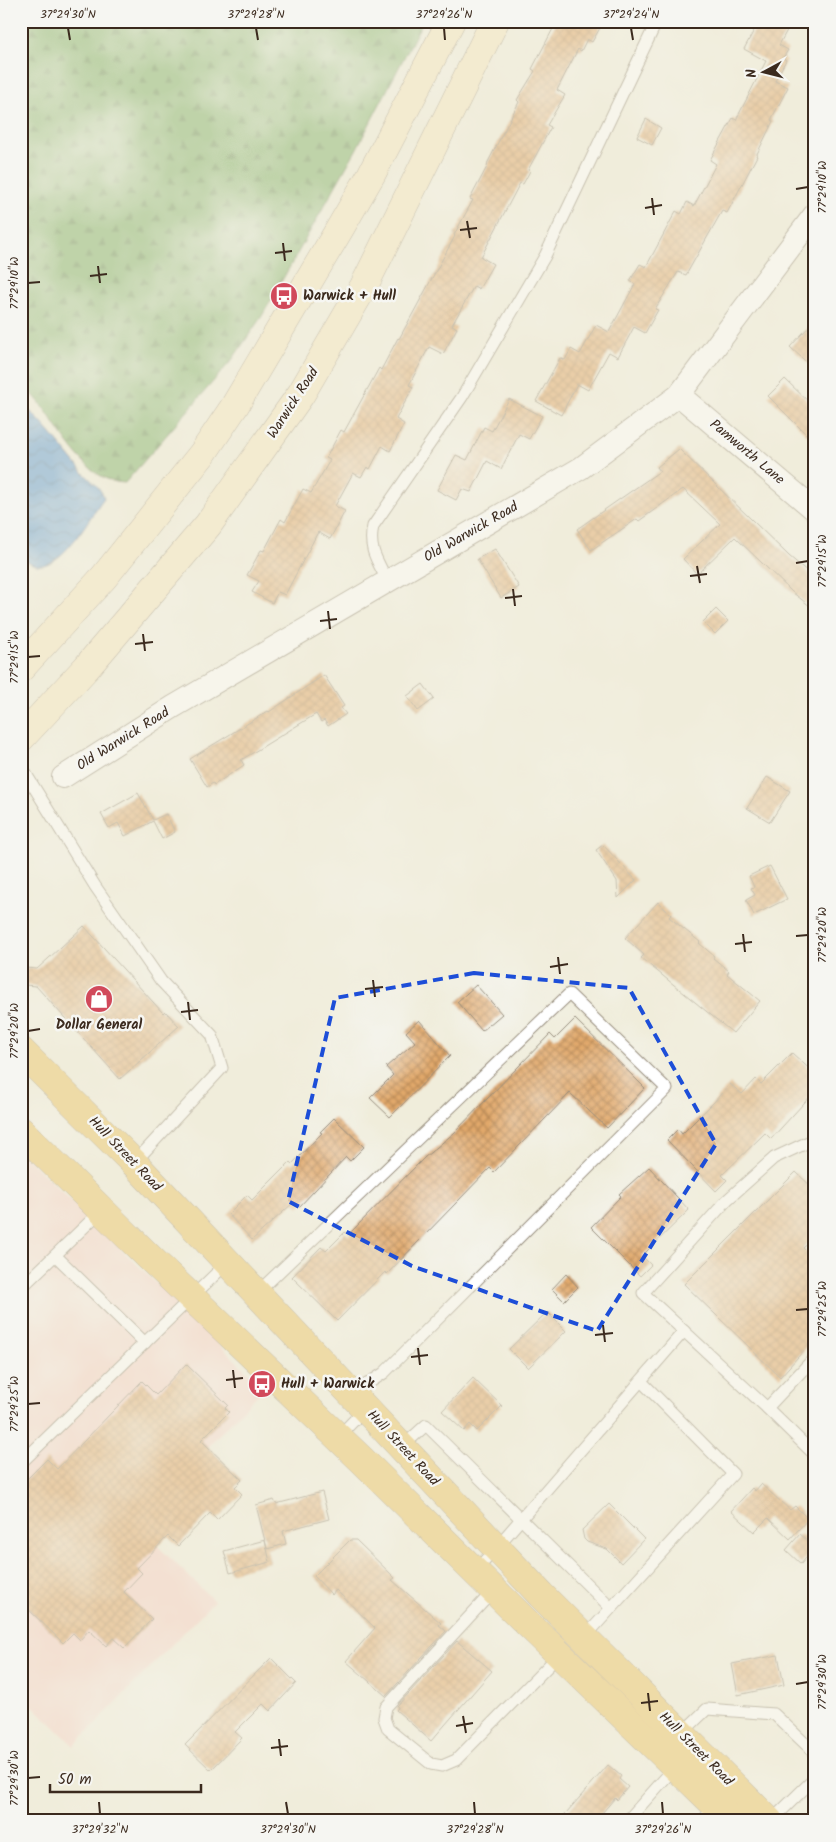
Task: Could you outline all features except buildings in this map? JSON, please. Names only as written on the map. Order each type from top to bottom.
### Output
[{"type":"main road","points":[[21,668],[104,577],[208,446],[266,354],[367,183],[451,21]]},
{"type":"main road","name":"Warwick Road","points":[[21,738],[87,667],[208,524],[302,394],[364,286],[495,21]]},
{"type":"main road","name":"Hull Street Road","points":[[21,1051],[134,1163],[584,1638],[672,1748],[717,1816]]},
{"type":"main road","name":"Hull Street Road","points":[[21,1131],[560,1654],[672,1748],[770,1821]]},
{"type":"street","name":"Old Warwick Road","points":[[63,777],[173,707],[581,468],[679,395],[815,214]]},
{"type":"street","name":"Pamworth Lane","points":[[679,395],[815,510]]},
{"type":"lane","points":[[387,580],[371,549],[373,526],[462,397],[545,256],[658,21]]},
{"type":"lane","points":[[21,766],[95,886],[161,981],[212,1035],[222,1068],[134,1163]]},
{"type":"lane","points":[[257,1293],[569,994],[667,1089],[384,1373],[359,1401],[338,1437]]},
{"type":"lane","points":[[815,1139],[774,1158],[727,1200],[643,1293],[815,1455]]},
{"type":"lane","points":[[21,1288],[102,1210]]},
{"type":"lane","points":[[56,1256],[146,1343]]},
{"type":"lane","points":[[21,1463],[228,1262]]},
{"type":"lane","points":[[560,1654],[456,1760],[442,1766],[432,1764],[388,1729],[384,1718],[386,1707],[485,1581],[497,1548],[684,1331]]},
{"type":"lane","points":[[767,1408],[815,1357]]},
{"type":"lane","points":[[584,1638],[733,1474],[641,1381]]},
{"type":"lane","points":[[402,1447],[426,1425],[611,1608]]},
{"type":"lane","points":[[627,1821],[672,1748],[707,1709],[774,1714],[815,1753]]},
{"type":"lane","points":[[770,1821],[812,1785]]},
{"type":"highlighted area","points":[[474,973],[629,988],[716,1144],[597,1331],[412,1266],[288,1201],[335,998]]},
{"type":"shaded area","points":[[21,1152],[264,1388],[134,1523],[214,1601],[74,1746],[21,1694]]},
{"type":"green space","points":[[21,21],[423,21],[356,150],[262,316],[232,360],[125,483],[110,480],[96,473],[84,462],[34,396],[21,386]]},
{"type":"water","points":[[21,403],[98,487],[104,498],[68,548],[57,558],[45,565],[33,564],[21,555]]},
{"type":"place","name":"Warwick + Hull","points":[[284,296]]},
{"type":"place","name":"Dollar General","points":[[99,999]]},
{"type":"place","name":"Hull + Warwick","points":[[262,1384]]}]
